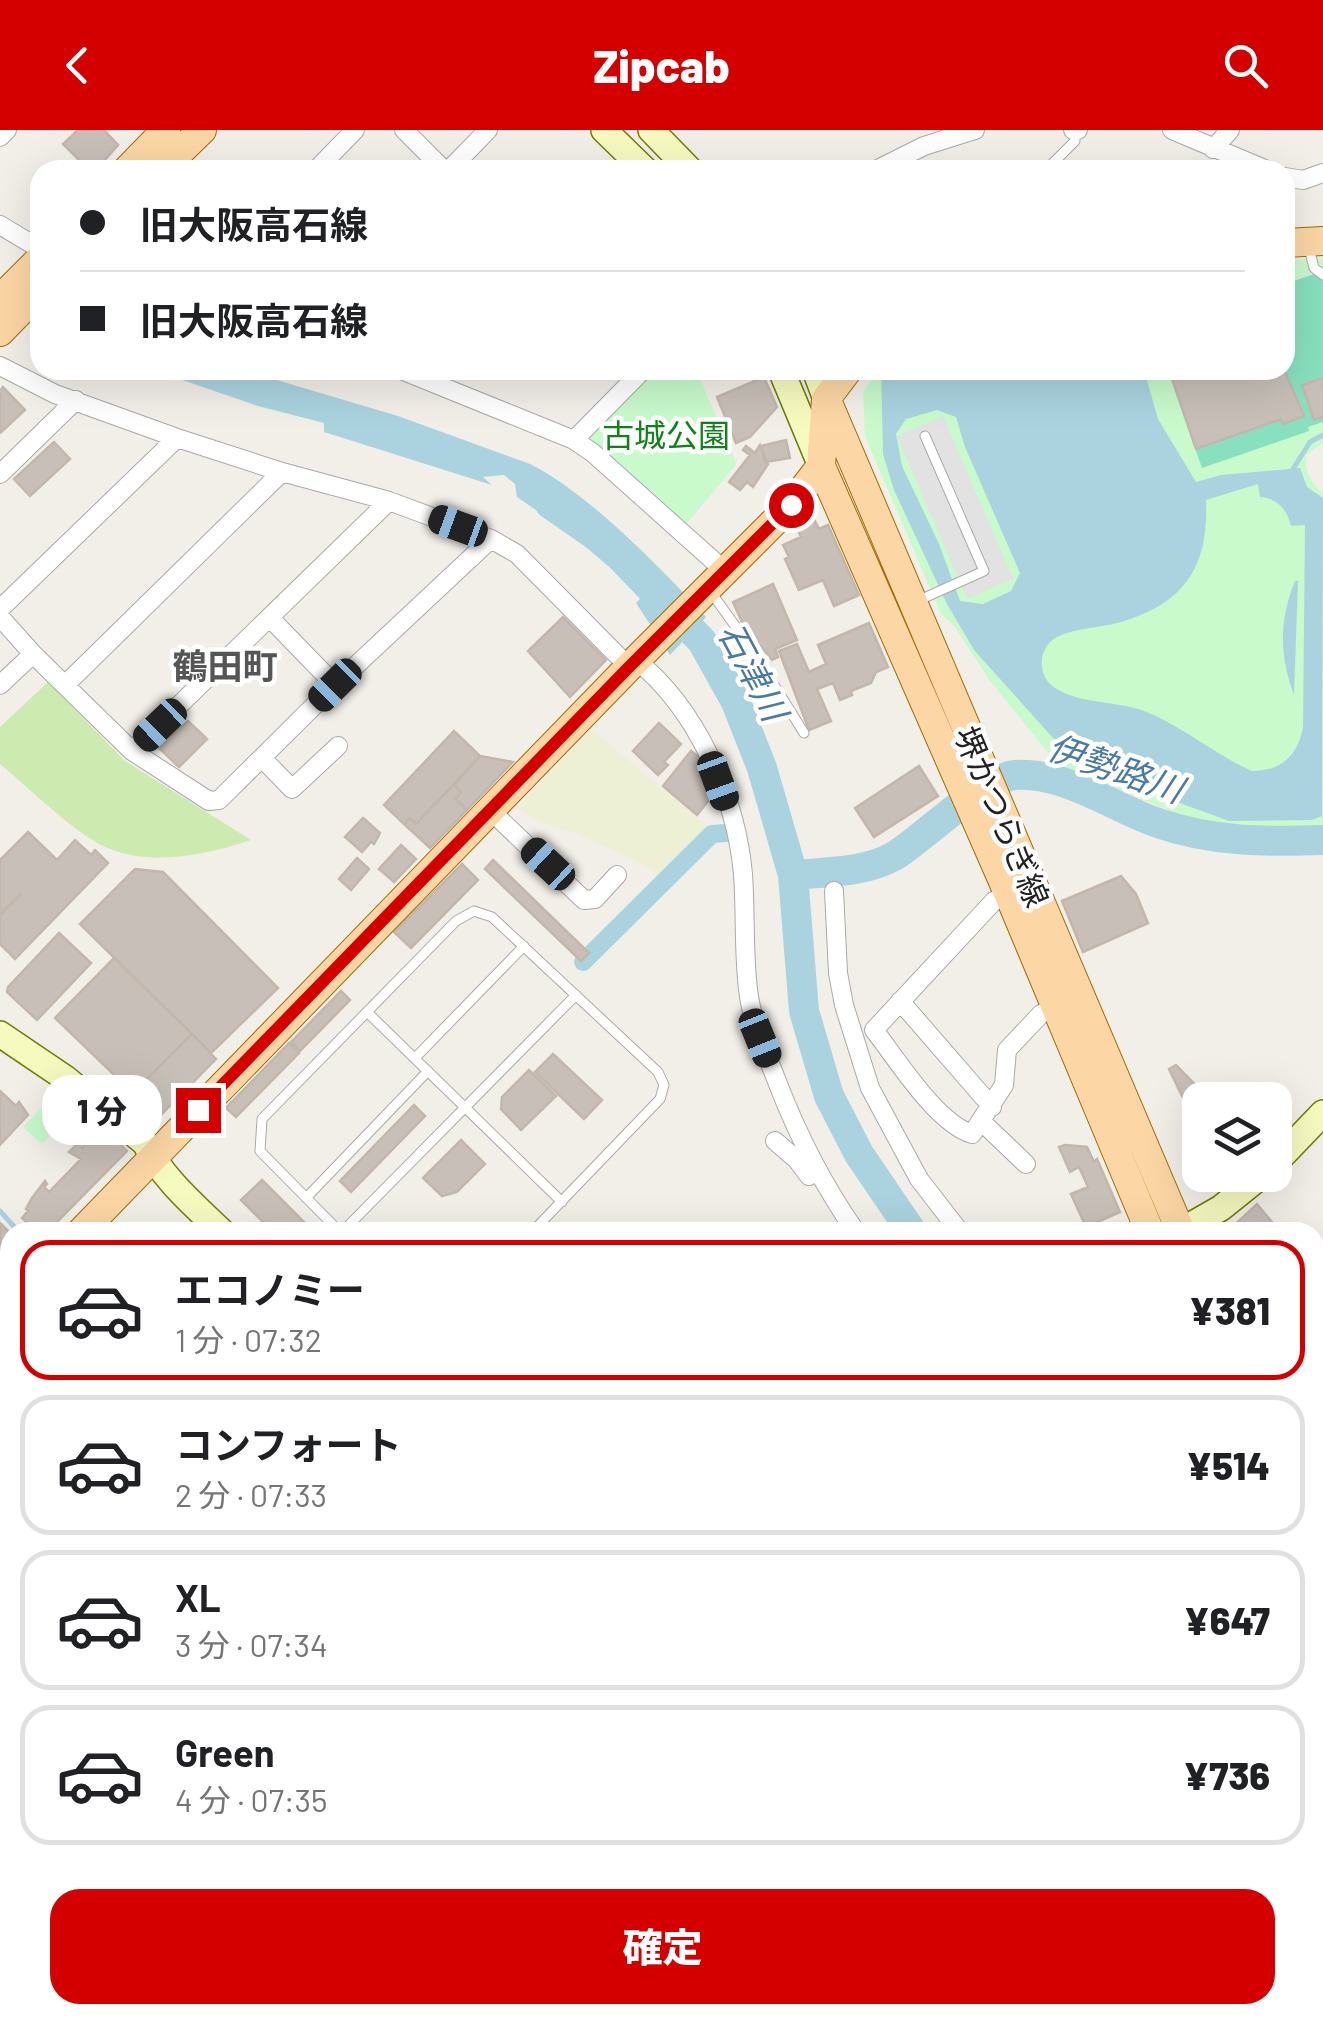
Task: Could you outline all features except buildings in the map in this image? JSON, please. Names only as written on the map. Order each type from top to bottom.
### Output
[{"type":"main road","points":[[137,160],[166,130]]},
{"type":"main road","points":[[172,160],[202,130]]},
{"type":"main road","points":[[0,298],[30,273]]},
{"type":"main road","points":[[0,332],[30,279]]},
{"type":"main road","points":[[91,1222],[791,505],[821,466],[826,400],[841,380]]},
{"type":"main road","name":"堺かつらぎ線","points":[[826,400],[921,599],[1008,893],[1146,1222]]},
{"type":"main road","name":"堺かつらぎ線","points":[[821,466],[979,794],[1176,1222]]},
{"type":"street","points":[[0,137],[7,130]]},
{"type":"street","points":[[326,160],[355,130]]},
{"type":"street","points":[[404,130],[436,160]]},
{"type":"street","points":[[457,160],[488,130]]},
{"type":"street","points":[[651,130],[680,160]]},
{"type":"street","points":[[896,160],[924,146],[974,130]]},
{"type":"street","points":[[1172,130],[1241,160]]},
{"type":"street","points":[[1213,149],[1230,130]]},
{"type":"street","points":[[622,136],[638,160]]},
{"type":"street","points":[[1295,179],[1303,180],[1323,172]]},
{"type":"street","points":[[0,226],[30,259]]},
{"type":"street","points":[[0,366],[18,377],[177,438],[389,501],[492,539],[517,554],[638,658],[701,739],[728,808],[742,870],[753,1010],[792,1122],[825,1189],[849,1222]]},
{"type":"street","points":[[428,380],[574,440],[712,585]]},
{"type":"street","points":[[574,440],[633,380]]},
{"type":"street","points":[[786,380],[821,466]]},
{"type":"street","points":[[819,380],[826,400]]},
{"type":"street","points":[[0,474],[76,400]]},
{"type":"street","points":[[0,609],[177,438]]},
{"type":"street","points":[[65,685],[282,472]]},
{"type":"street","points":[[132,751],[389,501]]},
{"type":"street","points":[[0,617],[132,751],[209,802],[218,800],[492,539]]},
{"type":"street","points":[[271,619],[335,685]]},
{"type":"street","points":[[0,685],[33,654]]},
{"type":"street","points":[[262,758],[292,789],[338,746]]},
{"type":"street","points":[[490,810],[553,859],[584,900],[595,899],[617,876]]},
{"type":"street","points":[[834,891],[838,973],[870,1088],[919,1179],[952,1222]]},
{"type":"street","points":[[1008,893],[994,902],[874,1030],[952,1123],[972,1134],[1004,1085],[1008,1050],[1041,1014],[1055,1007]]},
{"type":"street","points":[[900,1001],[1026,1164]]},
{"type":"street","points":[[0,1034],[65,1078],[145,1142],[152,1158],[212,1222]]},
{"type":"street","points":[[1292,1145],[1323,1113]]},
{"type":"street","points":[[775,1142],[797,1160],[817,1186],[825,1189]]},
{"type":"street","points":[[1197,1222],[1240,1192]]},
{"type":"lane","points":[[1056,160],[1075,141],[1075,131]]},
{"type":"lane","points":[[1305,242],[1314,268],[1323,275]]},
{"type":"lane","points":[[921,599],[984,572],[925,436]]},
{"type":"lane","points":[[712,585],[804,733]]},
{"type":"lane","points":[[331,1222],[260,1151],[262,1119],[456,921],[474,912],[492,917],[658,1072],[664,1084],[660,1098],[542,1222]]},
{"type":"lane","points":[[415,1058],[524,946]]},
{"type":"lane","points":[[351,1222],[576,995]]},
{"type":"lane","points":[[367,1012],[562,1202]]},
{"type":"lane","points":[[306,1198],[428,1071]]},
{"type":"green space","points":[[1323,259],[1323,443],[1306,455],[1306,461],[1309,476],[1323,493],[1323,827],[1228,827],[1178,814],[1058,765],[941,614],[865,436],[863,392],[871,380],[1295,380],[1295,260]]},
{"type":"green space","points":[[1323,271],[1323,422],[1308,427],[1309,431],[1202,468],[1171,380],[1295,380],[1295,281]]},
{"type":"green space","name":"古城公園","points":[[644,380],[700,380],[736,465],[686,524],[591,441],[589,434]]},
{"type":"green space","points":[[48,682],[125,761],[251,840],[178,857],[140,856],[105,847],[65,820],[0,764],[0,727]]},
{"type":"green space","points":[[591,729],[712,830],[661,880],[631,858],[542,823],[517,808]]},
{"type":"green space","points":[[58,1091],[76,1108],[42,1144],[23,1127]]},
{"type":"shaded area","points":[[943,416],[1013,579],[967,599],[897,436]]},
{"type":"water","points":[[182,380],[277,380],[398,416],[530,464],[599,512],[706,617],[670,655],[636,603],[652,581],[623,555],[615,554],[608,566],[586,547],[594,533],[583,526],[569,533],[517,497],[515,484],[504,475],[483,477],[492,485],[324,432],[324,423]]},
{"type":"water","points":[[881,380],[1147,380],[1158,419],[1196,482],[1221,475],[1300,468],[1307,487],[1323,498],[1322,816],[1312,820],[1229,821],[1139,788],[1053,738],[974,650],[947,604],[894,490],[883,454]],"holes":[[[937,410],[956,417],[965,447],[1020,573],[1011,591],[983,604],[960,601],[939,544],[902,466],[896,434],[906,419]],[[1258,484],[1260,497],[1280,506],[1291,526],[1305,525],[1303,727],[1287,760],[1272,768],[1252,771],[1144,711],[1076,697],[1049,683],[1042,669],[1043,654],[1057,637],[1140,615],[1160,606],[1188,580],[1203,545],[1206,500]]]},
{"type":"water","points":[[1298,581],[1294,695],[1283,638]]},
{"type":"waterway","points":[[1293,469],[1310,442],[1323,435]]},
{"type":"waterway","name":"石津川","points":[[550,504],[609,545],[702,641],[736,702],[762,768],[793,875],[804,1011],[829,1096],[859,1154],[905,1222]]},
{"type":"waterway","name":"伊勢路川","points":[[793,875],[846,871],[884,861],[988,786],[1015,775],[1052,779],[1158,823],[1199,834],[1260,841],[1323,840]]},
{"type":"waterway","points":[[583,962],[712,834],[726,833]]},
{"type":"waterway","points":[[0,1211],[10,1222]]},
{"type":"district","name":"鶴田町","points":[[225,665]]},
{"type":"route","points":[[198,1110],[791,505]]}]
